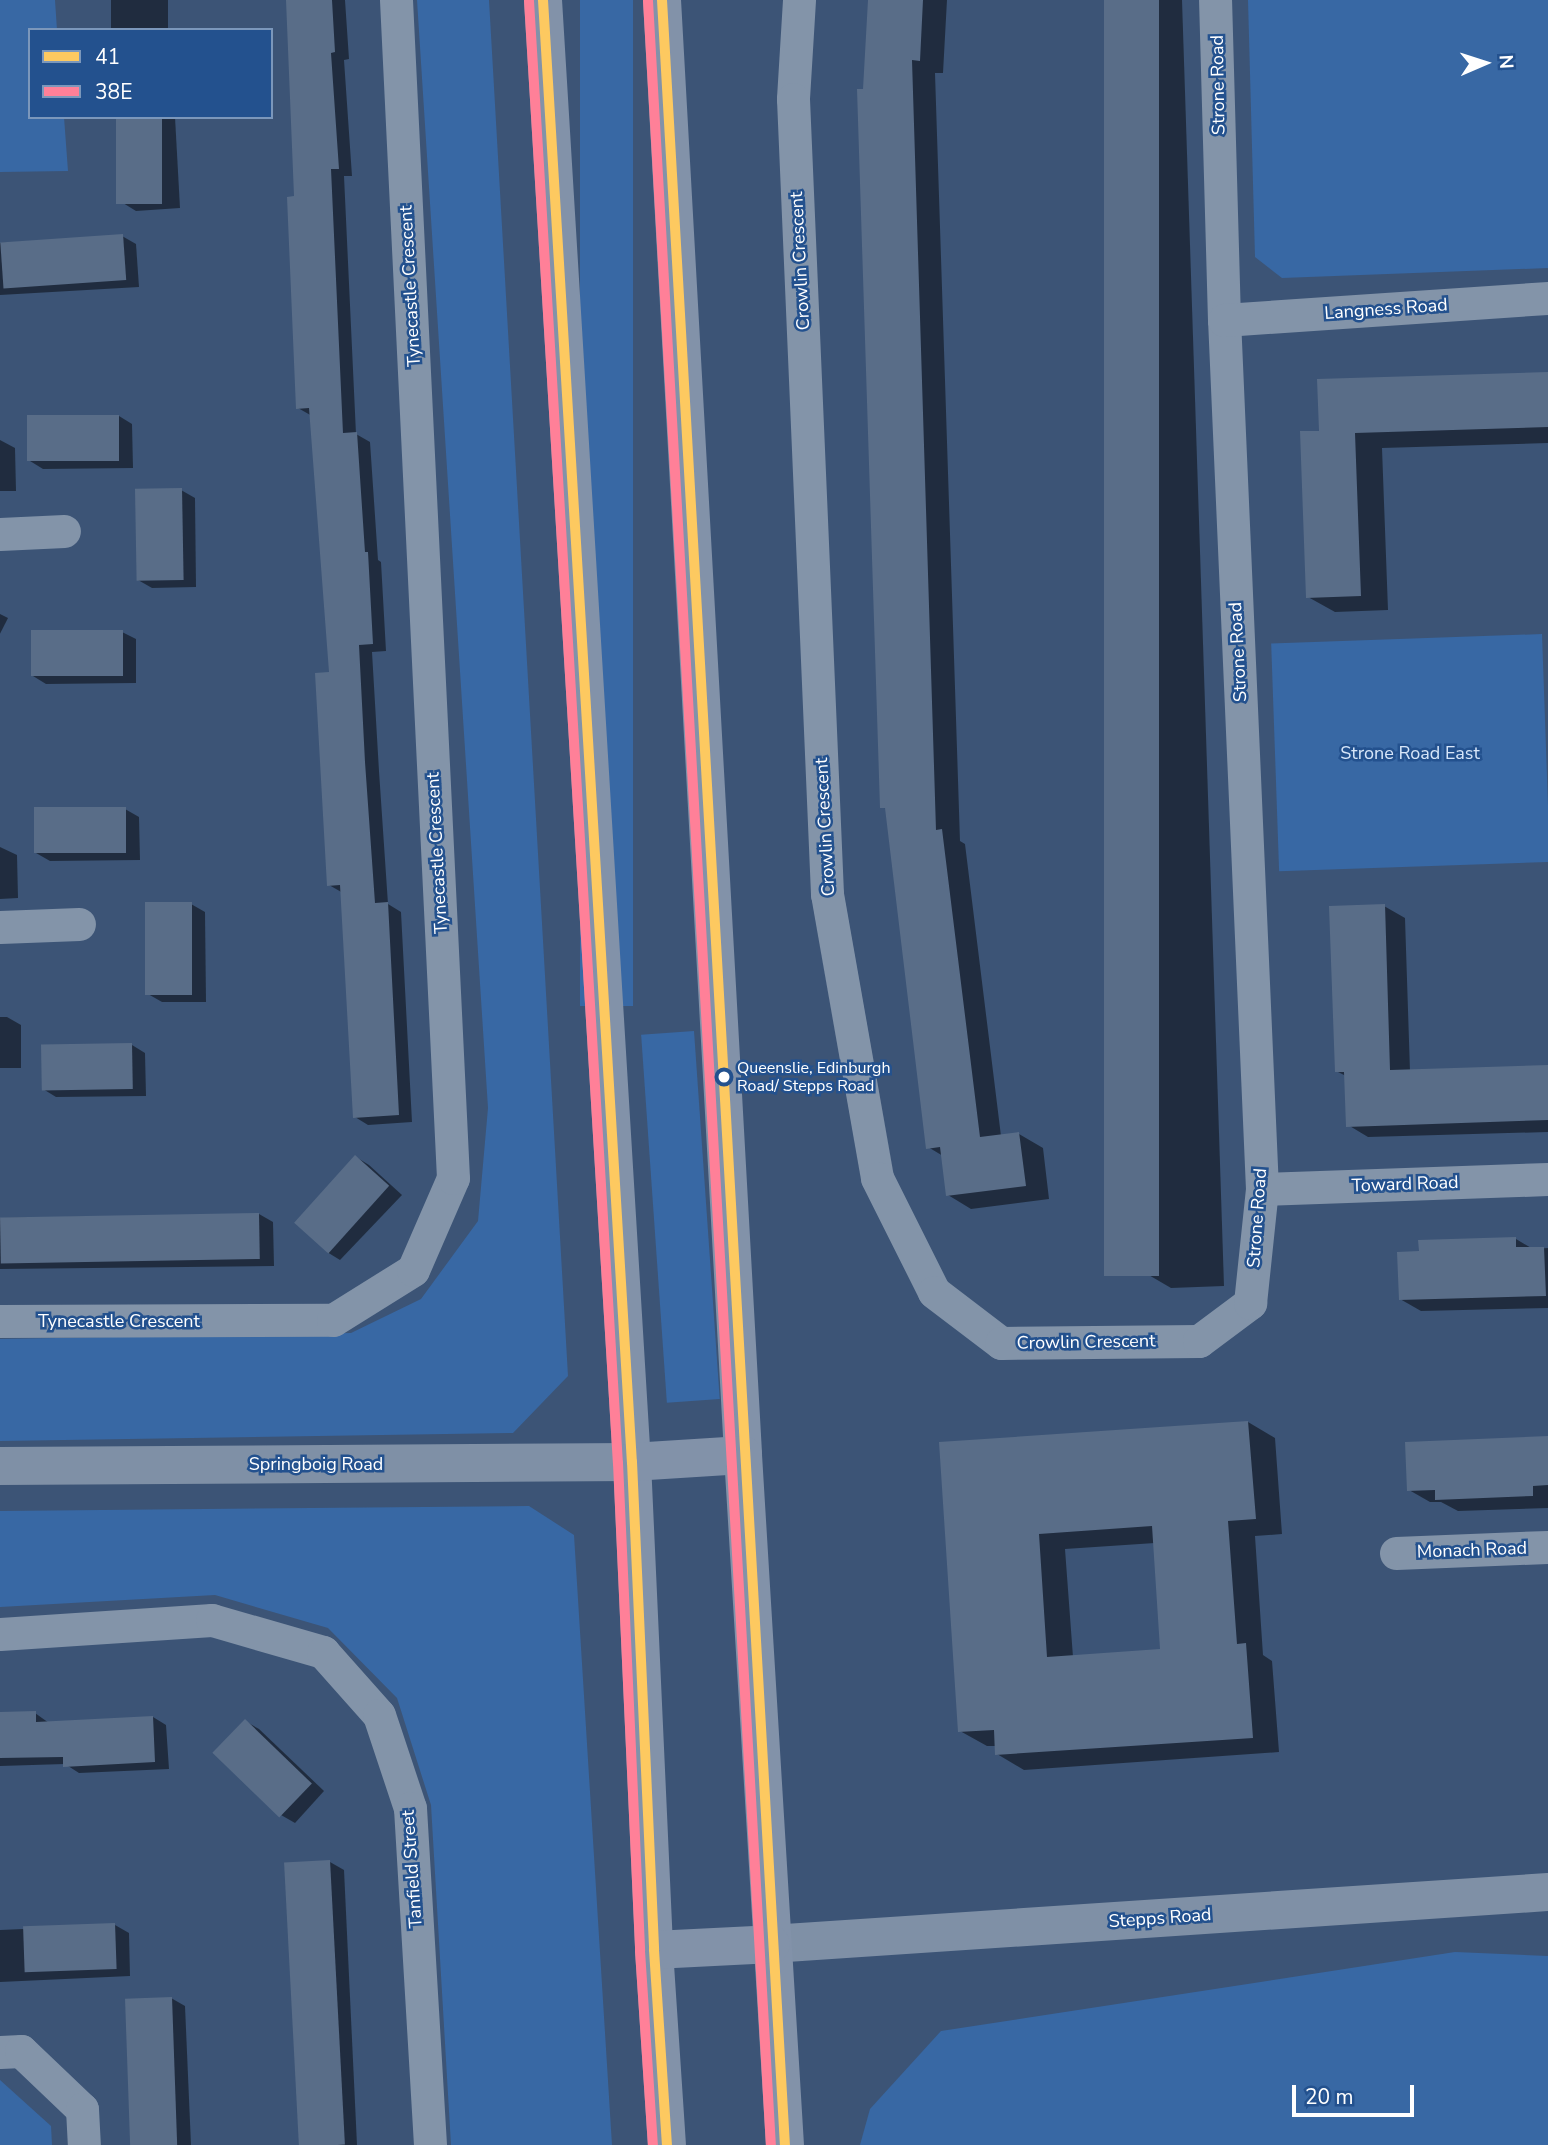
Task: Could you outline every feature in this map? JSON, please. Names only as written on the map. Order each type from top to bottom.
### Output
[{"type":"main road","points":[[543,0],[632,1462],[654,1950],[667,2145]]},
{"type":"main road","points":[[662,0],[771,1944],[785,2145]]},
{"type":"main road","points":[[632,1462],[743,1455]]},
{"type":"main road","name":"Springboig Road","points":[[0,1466],[632,1462]]},
{"type":"main road","name":"Stepps Road","points":[[771,1944],[1548,1892]]},
{"type":"main road","points":[[654,1950],[771,1944]]},
{"type":"street","name":"Tynecastle Crescent","points":[[0,1321],[333,1320],[413,1270],[453,1178],[396,0]]},
{"type":"street","name":"Crowlin Crescent","points":[[799,0],[793,99],[827,894],[877,1178],[934,1292],[1002,1343],[1199,1341],[1250,1303]]},
{"type":"street","name":"Strone Road","points":[[1215,0],[1224,320],[1262,1189],[1250,1303]]},
{"type":"street","name":"Langness Road","points":[[1224,320],[1548,298]]},
{"type":"street","points":[[0,534],[64,531]]},
{"type":"street","points":[[0,927],[79,924]]},
{"type":"street","name":"Toward Road","points":[[1262,1189],[1548,1180]]},
{"type":"street","name":"Monach Road","points":[[1396,1553],[1548,1547]]},
{"type":"street","name":"Tanfield Street","points":[[0,1634],[212,1620],[323,1652],[379,1714],[410,1808],[430,2145]]},
{"type":"street","points":[[0,2052],[22,2051],[82,2109],[84,2145]]},
{"type":"green space","points":[[0,0],[55,0],[57,28],[28,28],[28,119],[64,119],[68,171],[0,172]]},
{"type":"green space","points":[[417,0],[489,0],[568,1376],[513,1433],[0,1441],[0,1339],[351,1333],[421,1299],[478,1221],[488,1108]]},
{"type":"green space","points":[[580,0],[633,0],[633,1006],[580,1006]]},
{"type":"green space","points":[[1248,0],[1548,0],[1548,268],[1282,278],[1255,257]]},
{"type":"green space","name":"Strone Road East","points":[[1542,634],[1548,862],[1279,871],[1271,643]]},
{"type":"green space","points":[[694,1031],[720,1399],[667,1403],[641,1035]]},
{"type":"green space","points":[[529,1506],[574,1535],[612,2145],[451,2145],[431,1805],[397,1698],[328,1628],[215,1595],[0,1607],[0,1511]]},
{"type":"green space","points":[[1455,1952],[1548,1956],[1548,2145],[860,2145],[870,2109],[941,2031]]},
{"type":"green space","points":[[0,2080],[51,2126],[52,2145],[0,2145]]},
{"type":"building","points":[[286,0],[332,0],[335,52],[331,53],[339,169],[331,169],[343,433],[357,432],[365,552],[368,552],[373,644],[359,645],[365,762],[375,903],[388,902],[399,1115],[353,1118],[340,885],[327,886],[315,673],[329,672],[309,408],[296,409],[287,197],[294,196]]},
{"type":"building","points":[[868,0],[923,0],[920,61],[912,60],[936,830],[942,829],[980,1137],[1019,1132],[1026,1186],[946,1196],[940,1147],[926,1149],[885,808],[880,808],[857,89],[863,89]]},
{"type":"building","points":[[1104,0],[1159,0],[1159,1276],[1104,1276]]},
{"type":"building","points":[[116,119],[162,119],[162,204],[116,204]]},
{"type":"building","points":[[123,234],[126,280],[4,288],[0,243]]},
{"type":"building","points":[[1548,372],[1548,427],[1355,433],[1361,596],[1306,598],[1300,431],[1319,431],[1317,379]]},
{"type":"building","points":[[27,415],[119,415],[119,461],[27,461]]},
{"type":"building","points":[[182,488],[184,580],[137,581],[135,489]]},
{"type":"building","points":[[31,630],[123,630],[123,676],[31,676]]},
{"type":"building","points":[[34,807],[126,807],[126,853],[34,853]]},
{"type":"building","points":[[145,902],[192,902],[192,995],[145,995]]},
{"type":"building","points":[[1385,904],[1390,1070],[1548,1065],[1548,1120],[1346,1127],[1344,1072],[1335,1072],[1329,906]]},
{"type":"building","points":[[132,1043],[133,1089],[42,1091],[41,1045]]},
{"type":"building","points":[[355,1155],[389,1186],[328,1253],[294,1223]]},
{"type":"building","points":[[259,1213],[260,1259],[1,1264],[0,1218]]},
{"type":"building","points":[[1516,1237],[1516,1247],[1544,1247],[1546,1296],[1399,1300],[1397,1252],[1419,1251],[1418,1240]]},
{"type":"building","points":[[1248,1421],[1256,1519],[1228,1521],[1237,1644],[1246,1643],[1253,1738],[995,1755],[994,1730],[958,1732],[939,1442]],"holes":[[[1152,1526],[1160,1649],[1047,1657],[1039,1534]]]},
{"type":"building","points":[[1548,1436],[1548,1485],[1533,1486],[1533,1496],[1435,1500],[1435,1490],[1407,1491],[1405,1442]]},
{"type":"building","points":[[36,1711],[36,1722],[153,1716],[155,1762],[63,1767],[63,1757],[0,1758],[0,1712]]},
{"type":"building","points":[[245,1719],[312,1784],[279,1817],[212,1753]]},
{"type":"building","points":[[330,1860],[345,2145],[299,2145],[284,1862]]},
{"type":"building","points":[[115,1923],[117,1969],[25,1972],[23,1926]]},
{"type":"building","points":[[172,1997],[177,2145],[130,2145],[125,1999]]},
{"type":"transit line","name":"41","points":[[543,0],[632,1462],[654,1950],[667,2145]]},
{"type":"transit line","name":"41","points":[[662,0],[785,2145]]},
{"type":"transit line","name":"38E","points":[[529,1],[618,1463],[640,1951],[653,2145]]},
{"type":"transit line","name":"38E","points":[[648,1],[771,2145]]},
{"type":"place","name":"Queenslie, Edinburgh Road/ Stepps Road","points":[[724,1077]]}]
